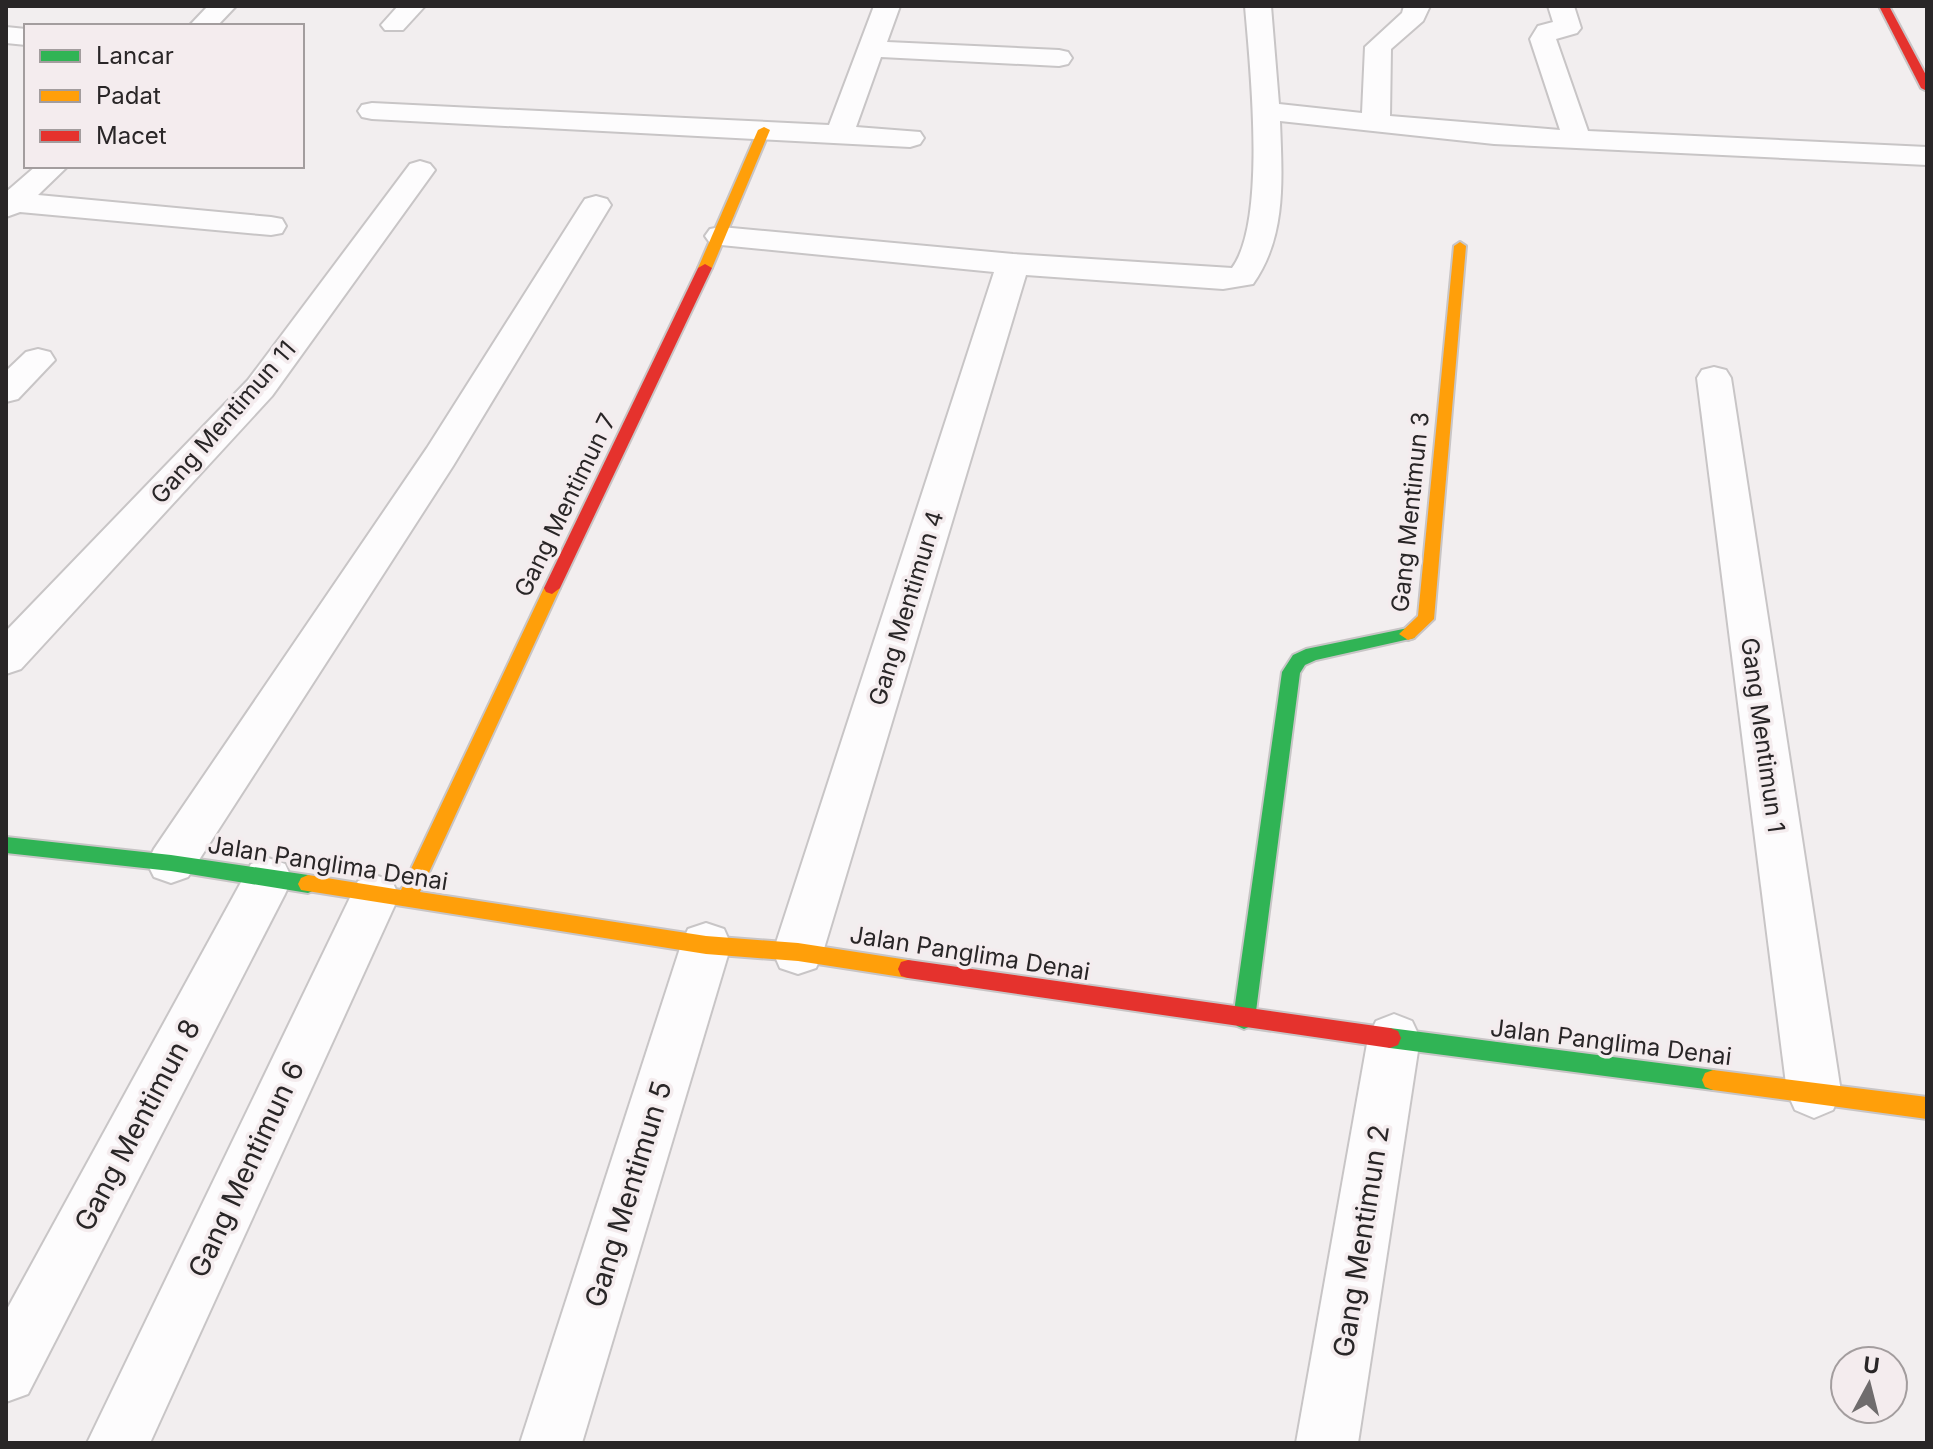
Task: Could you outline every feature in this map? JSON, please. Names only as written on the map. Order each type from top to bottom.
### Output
[{"type":"street","points":[[204,24],[223,6]]},
{"type":"street","points":[[394,25],[412,6]]},
{"type":"street","points":[[840,133],[887,6]]},
{"type":"street","points":[[721,236],[1013,264],[1223,279],[1246,275],[1254,262],[1260,236],[1266,187],[1266,111],[1258,6]]},
{"type":"street","points":[[1376,123],[1378,47],[1414,16],[1417,6]]},
{"type":"street","points":[[1561,6],[1568,28],[1547,31],[1543,39],[1577,139]]},
{"type":"street","points":[[1884,6],[1926,85]]},
{"type":"street","points":[[871,49],[1059,58]]},
{"type":"street","points":[[372,111],[910,138]]},
{"type":"street","points":[[1266,111],[1577,139],[1927,156]]},
{"type":"street","name":"Gang Mentimun 7","points":[[391,898],[516,662],[721,236],[764,130]]},
{"type":"street","points":[[10,205],[51,168]]},
{"type":"street","name":"Gang Mentimun 11","points":[[6,658],[260,388],[420,170]]},
{"type":"street","points":[[10,205],[271,226]]},
{"type":"street","points":[[171,863],[440,457],[596,205]]},
{"type":"street","name":"Gang Mentimun 3","points":[[1244,1019],[1291,672],[1299,660],[1312,654],[1408,634],[1426,619],[1460,246]]},
{"type":"street","name":"Gang Mentimun 4","points":[[798,952],[1013,264]]},
{"type":"street","points":[[6,391],[38,360]]},
{"type":"street","name":"Gang Mentimun 1","points":[[1714,378],[1814,1092]]},
{"type":"street","name":"Jalan Panglima Denai","points":[[6,845],[171,863],[706,945],[798,952],[1244,1019],[1927,1108]]},
{"type":"street","name":"Gang Mentimun 8","points":[[6,1372],[268,879]]},
{"type":"street","name":"Gang Mentimun 6","points":[[118,1443],[391,898]]},
{"type":"street","name":"Gang Mentimun 5","points":[[551,1443],[706,945]]},
{"type":"street","name":"Gang Mentimun 2","points":[[1327,1443],[1394,1038]]},
{"type":"traffic: fast","points":[[1244,1019],[1291,672],[1299,660],[1312,654],[1408,634]]},
{"type":"traffic: fast","points":[[6,845],[171,863],[308,884]]},
{"type":"traffic: fast","points":[[1390,1038],[1713,1080]]},
{"type":"traffic: slow","points":[[705,268],[764,130]]},
{"type":"traffic: slow","points":[[1408,634],[1426,619],[1460,246]]},
{"type":"traffic: slow","points":[[407,899],[552,588]]},
{"type":"traffic: slow","points":[[308,884],[706,945],[798,952],[908,969]]},
{"type":"traffic: slow","points":[[1713,1080],[1927,1108]]},
{"type":"traffic: jam","points":[[1884,6],[1927,88]]},
{"type":"traffic: jam","points":[[552,588],[705,268]]},
{"type":"traffic: jam","points":[[908,969],[1390,1038]]}]
